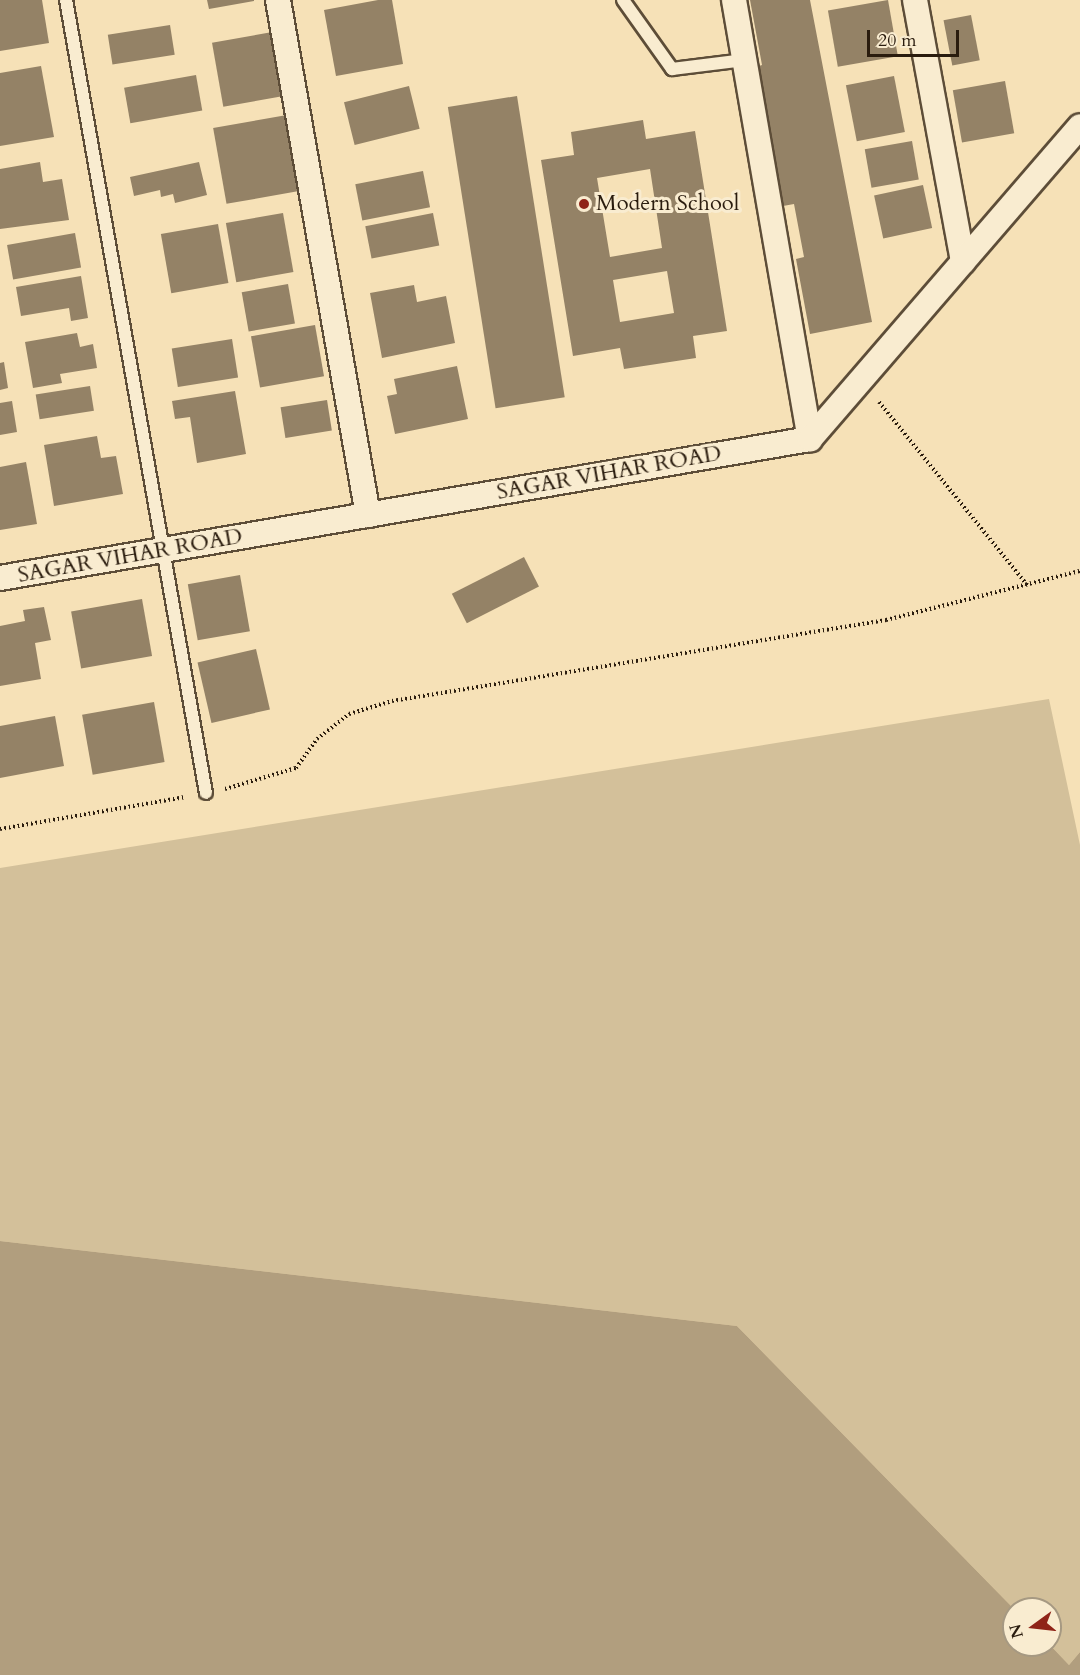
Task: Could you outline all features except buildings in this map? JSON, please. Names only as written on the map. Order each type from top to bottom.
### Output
[{"type":"street","points":[[278,0],[368,515]]},
{"type":"street","points":[[734,0],[810,439]]},
{"type":"street","points":[[915,0],[963,262]]},
{"type":"street","points":[[810,439],[1080,126]]},
{"type":"street","name":"SAGAR VIHAR ROAD","points":[[0,578],[810,439]]},
{"type":"lane","points":[[66,0],[206,793]]},
{"type":"lane","points":[[623,0],[672,69],[744,60]]},
{"type":"path","points":[[861,380],[1028,586]]},
{"type":"path","points":[[0,829],[250,785],[296,768],[317,739],[349,714],[392,701],[886,620],[1028,586],[1080,571]]},
{"type":"shaded area","points":[[1049,699],[1080,845],[1080,1652],[1069,1665],[1061,1657],[1062,1597],[1002,1597],[737,1326],[0,1241],[0,868]]},
{"type":"shaded area","points":[[0,1241],[737,1326],[1002,1597],[1002,1657],[1061,1657],[1069,1665],[1080,1652],[1080,1675],[0,1675]]},
{"type":"place","name":"Modern School","points":[[584,204]]}]
